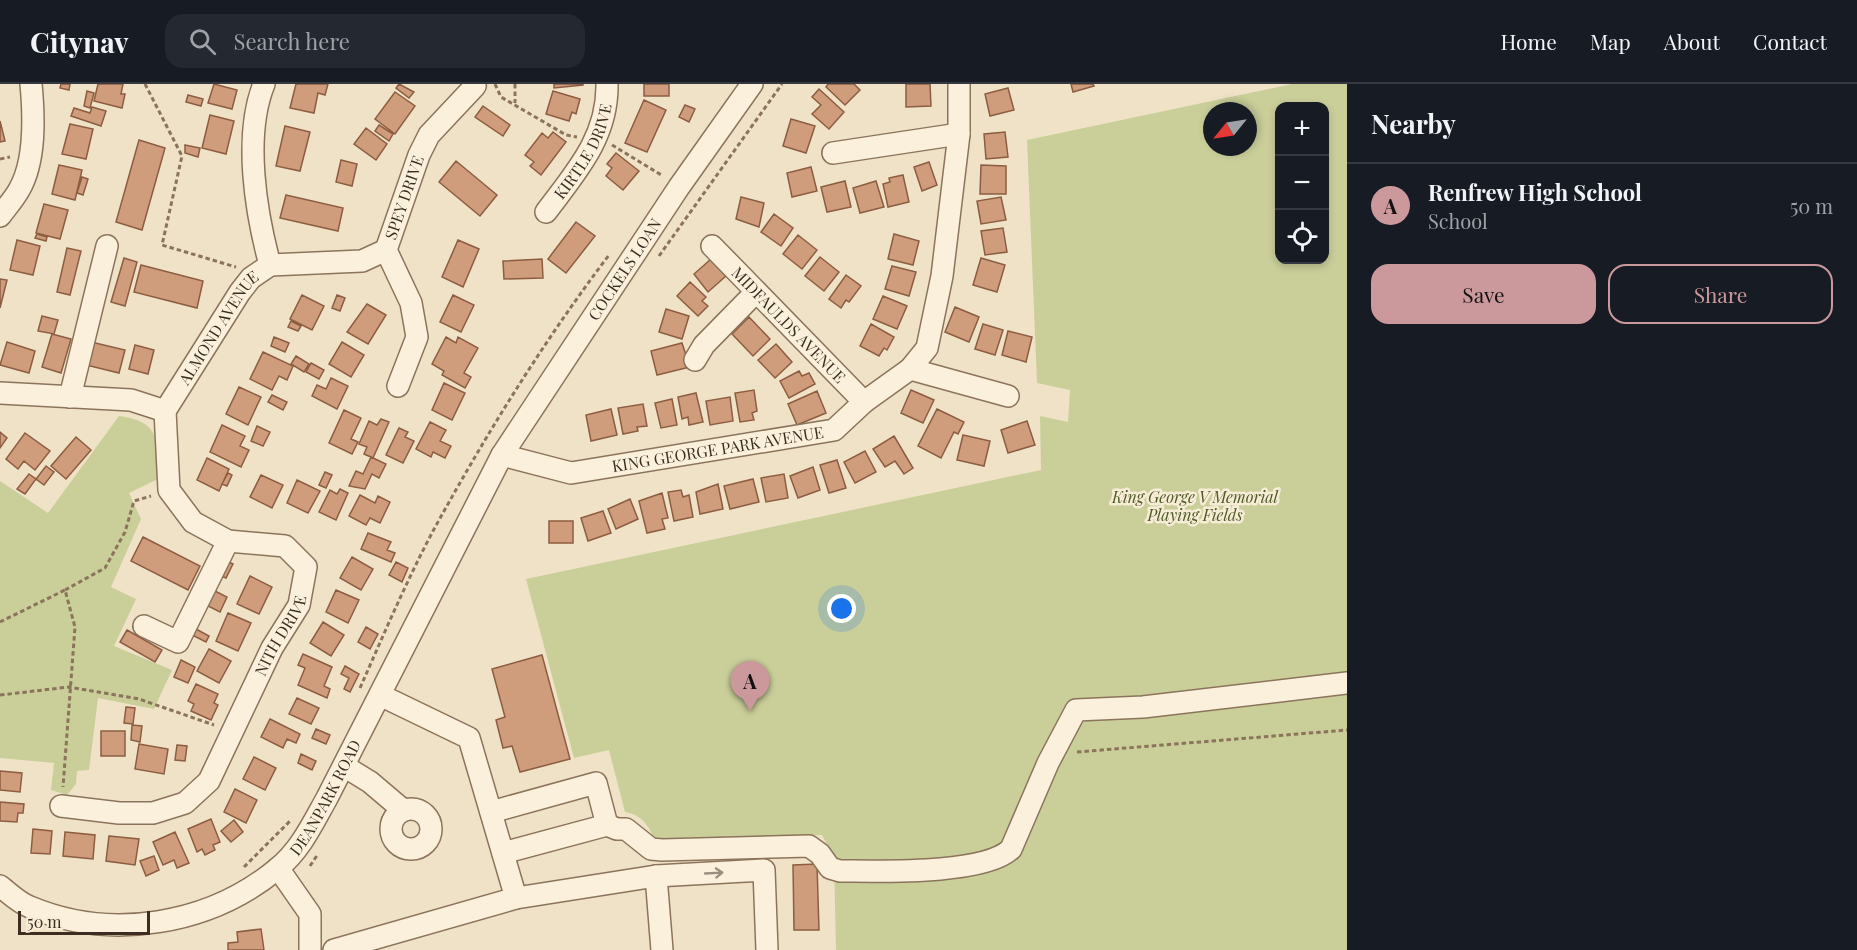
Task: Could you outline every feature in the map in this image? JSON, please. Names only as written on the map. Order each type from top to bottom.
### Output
[{"type":"street","points":[[0,216],[20,189],[32,150],[31,84]]},
{"type":"street","name":"ALMOND AVENUE","points":[[165,411],[251,278],[270,265],[260,225],[254,162],[256,117],[264,84]]},
{"type":"street","name":"SPEY DRIVE","points":[[270,265],[362,261],[386,250],[419,155],[429,135],[475,86],[474,84]]},
{"type":"street","name":"KIRTLE DRIVE","points":[[546,212],[582,165],[597,140],[602,125],[607,84]]},
{"type":"street","name":"COCKELS LOAN","points":[[502,455],[679,187],[752,84]]},
{"type":"street","name":"KING GEORGE PARK AVENUE","points":[[502,455],[571,473],[834,430],[864,402],[910,369],[927,348],[942,276],[959,134],[959,84]]},
{"type":"street","points":[[833,153],[959,134]]},
{"type":"street","points":[[70,398],[107,246]]},
{"type":"street","name":"MIDFAULDS AVENUE","points":[[712,246],[864,402]]},
{"type":"street","points":[[386,250],[411,303],[417,337],[398,386]]},
{"type":"street","points":[[695,360],[704,345],[756,292]]},
{"type":"street","points":[[910,369],[1008,396]]},
{"type":"street","points":[[0,393],[132,400],[165,411],[169,490]]},
{"type":"street","name":"DEANPARK ROAD","points":[[0,886],[28,907],[72,920],[135,926],[204,911],[243,893],[278,868],[306,837],[502,455]]},
{"type":"street","name":"NITH DRIVE","points":[[61,807],[119,813],[153,813],[185,803],[209,781],[272,648],[299,605],[306,567],[285,546],[228,541],[194,522],[169,490]]},
{"type":"street","points":[[144,626],[178,642],[228,541]]},
{"type":"street","points":[[503,853],[607,825],[617,829],[626,829],[651,849],[809,846],[820,854],[830,868],[840,871],[978,864],[1004,855],[1011,849],[1052,754],[1076,710],[1143,707],[1347,683]]},
{"type":"street","points":[[380,695],[469,738],[516,898]]},
{"type":"street","points":[[344,766],[370,782],[403,810]]},
{"type":"street","points":[[491,812],[596,783],[607,825]]},
{"type":"street","points":[[278,868],[310,914],[310,950]]},
{"type":"street","points":[[334,950],[516,898],[656,876],[764,870],[767,950]]},
{"type":"street","points":[[656,876],[662,950]]},
{"type":"path","points":[[145,84],[182,156],[162,245],[244,269],[251,278]]},
{"type":"path","points":[[515,84],[515,103]]},
{"type":"path","points":[[359,689],[438,523],[491,432],[576,299],[610,253]]},
{"type":"path","points":[[0,622],[105,568],[125,532],[134,501],[169,490]]},
{"type":"path","points":[[61,807],[75,627],[65,590]]},
{"type":"path","points":[[0,695],[69,687],[139,699],[232,732]]},
{"type":"path","points":[[1052,754],[1347,730]]},
{"type":"path","points":[[240,870],[274,840],[294,817]]},
{"type":"green space","name":"King George V Memorial Playing Fields","points":[[1292,84],[1347,84],[1347,950],[836,950],[834,858],[822,835],[654,839],[643,821],[625,812],[609,750],[574,758],[526,579],[1041,470],[1040,416],[1068,422],[1070,390],[1037,383],[1027,140],[1203,103],[1203,156],[1257,156],[1257,102],[1207,102]]},
{"type":"green space","points":[[119,416],[144,423],[155,436],[158,479],[129,493],[141,519],[111,587],[136,599],[114,646],[172,670],[154,709],[98,698],[89,770],[77,771],[76,784],[67,795],[51,790],[54,763],[0,758],[0,481],[48,513]]},
{"type":"building","points":[[61,84],[70,84],[69,90],[60,88]]},
{"type":"building","points":[[98,84],[123,84],[121,94],[125,94],[122,108],[94,101]]},
{"type":"building","points":[[214,84],[237,90],[232,109],[208,103]]},
{"type":"building","points":[[296,84],[328,84],[325,95],[318,93],[314,113],[290,108]]},
{"type":"building","points":[[399,84],[414,92],[409,98],[396,88]]},
{"type":"building","points":[[554,84],[583,84],[583,85],[554,88]]},
{"type":"building","points":[[644,84],[669,84],[669,96],[644,96]]},
{"type":"building","points":[[828,84],[854,84],[860,90],[845,105],[826,87]]},
{"type":"building","points":[[906,84],[930,84],[931,106],[906,107]]},
{"type":"building","points":[[1071,84],[1093,84],[1094,86],[1073,92]]},
{"type":"building","points":[[1008,88],[1014,110],[990,116],[985,94]]},
{"type":"building","points":[[819,89],[844,112],[829,129],[812,114],[821,105],[812,97]]},
{"type":"building","points":[[87,91],[94,93],[90,108],[84,106]]},
{"type":"building","points":[[553,91],[580,99],[576,114],[572,112],[569,121],[546,114]]},
{"type":"building","points":[[395,92],[415,106],[395,134],[375,119]]},
{"type":"building","points":[[188,95],[203,99],[201,106],[186,102]]},
{"type":"building","points":[[644,100],[666,110],[647,152],[625,143]]},
{"type":"building","points":[[685,105],[695,109],[689,122],[679,117]]},
{"type":"building","points":[[483,106],[510,125],[503,136],[475,117]]},
{"type":"building","points":[[92,107],[106,111],[101,126],[71,116],[74,108],[90,113]]},
{"type":"building","points":[[210,115],[234,121],[226,154],[202,148]]},
{"type":"building","points":[[791,119],[815,126],[806,153],[783,146]]},
{"type":"building","points":[[0,121],[5,141],[0,142]]},
{"type":"building","points":[[70,124],[93,129],[86,159],[62,154]]},
{"type":"building","points":[[379,125],[393,134],[389,141],[375,131]]},
{"type":"building","points":[[285,126],[310,132],[300,171],[276,166]]},
{"type":"building","points":[[366,128],[387,144],[376,160],[354,144]]},
{"type":"building","points":[[553,132],[566,142],[541,175],[530,166],[534,162],[525,155],[542,133],[548,138]]},
{"type":"building","points":[[1005,132],[1008,157],[986,159],[984,134]]},
{"type":"building","points":[[139,140],[165,148],[142,230],[116,222]]},
{"type":"building","points":[[185,145],[200,148],[198,157],[185,153]]},
{"type":"building","points":[[616,153],[639,171],[623,190],[606,176],[612,168],[607,164]]},
{"type":"building","points":[[341,160],[357,164],[352,186],[336,182]]},
{"type":"building","points":[[456,161],[497,195],[480,216],[439,182]]},
{"type":"building","points":[[929,162],[937,185],[922,191],[914,167]]},
{"type":"building","points":[[59,165],[82,170],[75,200],[52,194]]},
{"type":"building","points":[[981,165],[1006,166],[1006,194],[980,194]]},
{"type":"building","points":[[811,167],[817,191],[792,197],[787,173]]},
{"type":"building","points":[[903,175],[909,202],[888,207],[883,184],[890,182],[889,178]]},
{"type":"building","points":[[82,177],[88,179],[83,195],[77,193]]},
{"type":"building","points":[[845,181],[851,207],[827,212],[821,187]]},
{"type":"building","points":[[876,181],[884,207],[860,213],[853,188]]},
{"type":"building","points":[[286,195],[343,208],[338,231],[280,218]]},
{"type":"building","points":[[741,197],[764,203],[759,227],[736,219]]},
{"type":"building","points":[[1001,197],[1006,220],[981,224],[977,201]]},
{"type":"building","points":[[44,204],[68,210],[60,239],[36,233]]},
{"type":"building","points":[[774,214],[793,228],[781,246],[761,232]]},
{"type":"building","points":[[576,222],[595,236],[566,273],[548,259]]},
{"type":"building","points":[[1003,228],[1007,252],[985,255],[981,231]]},
{"type":"building","points":[[37,234],[47,237],[46,241],[35,238]]},
{"type":"building","points":[[894,234],[919,241],[913,265],[888,259]]},
{"type":"building","points":[[798,235],[817,250],[802,269],[783,254]]},
{"type":"building","points":[[17,240],[40,246],[33,275],[10,270]]},
{"type":"building","points":[[458,240],[479,249],[463,287],[442,277]]},
{"type":"building","points":[[67,248],[81,251],[70,295],[57,292]]},
{"type":"building","points":[[820,257],[839,272],[824,291],[805,276]]},
{"type":"building","points":[[124,258],[137,262],[125,306],[111,302]]},
{"type":"building","points":[[981,258],[1005,265],[997,292],[973,285]]},
{"type":"building","points":[[542,259],[543,278],[504,279],[503,261]]},
{"type":"building","points":[[711,259],[726,276],[708,292],[694,274]]},
{"type":"building","points":[[141,265],[203,281],[197,308],[134,292]]},
{"type":"building","points":[[892,266],[916,272],[909,296],[885,289]]},
{"type":"building","points":[[846,275],[861,286],[849,302],[846,300],[841,308],[829,299]]},
{"type":"building","points":[[0,279],[7,280],[0,308]]},
{"type":"building","points":[[690,282],[706,297],[702,301],[708,306],[698,316],[677,296]]},
{"type":"building","points":[[302,295],[324,306],[312,330],[290,319]]},
{"type":"building","points":[[337,295],[345,298],[340,311],[332,308]]},
{"type":"building","points":[[453,295],[474,305],[461,332],[440,322]]},
{"type":"building","points":[[883,296],[907,306],[897,329],[873,319]]},
{"type":"building","points":[[367,304],[386,315],[368,344],[347,332]]},
{"type":"building","points":[[955,307],[979,317],[969,342],[945,332]]},
{"type":"building","points":[[666,309],[689,316],[682,339],[659,332]]},
{"type":"building","points":[[42,316],[58,320],[54,334],[38,331]]},
{"type":"building","points":[[749,317],[770,339],[753,356],[732,334]]},
{"type":"building","points":[[291,321],[301,326],[298,331],[288,327]]},
{"type":"building","points":[[871,324],[894,337],[887,350],[884,348],[879,356],[860,346]]},
{"type":"building","points":[[983,324],[1003,330],[995,355],[975,349]]},
{"type":"building","points":[[1008,331],[1032,337],[1026,362],[1002,355]]},
{"type":"building","points":[[52,334],[71,339],[61,373],[42,367]]},
{"type":"building","points":[[274,337],[289,343],[285,352],[271,346]]},
{"type":"building","points":[[446,337],[456,343],[458,337],[478,348],[464,373],[471,377],[465,388],[442,375],[444,371],[432,364]]},
{"type":"building","points":[[87,341],[125,350],[119,373],[82,364]]},
{"type":"building","points":[[7,342],[35,351],[29,373],[0,365]]},
{"type":"building","points":[[342,342],[364,355],[351,377],[329,364]]},
{"type":"building","points":[[682,343],[690,367],[657,375],[651,351]]},
{"type":"building","points":[[776,344],[792,362],[775,378],[758,360]]},
{"type":"building","points":[[135,345],[154,350],[148,374],[129,369]]},
{"type":"building","points":[[263,352],[293,366],[287,380],[279,376],[272,390],[250,379]]},
{"type":"building","points":[[296,356],[309,364],[304,372],[291,364]]},
{"type":"building","points":[[311,363],[324,370],[319,379],[306,372]]},
{"type":"building","points":[[799,371],[802,376],[809,373],[815,384],[789,398],[780,381]]},
{"type":"building","points":[[331,378],[348,386],[337,409],[312,396],[317,385],[326,389]]},
{"type":"building","points":[[444,383],[465,393],[452,420],[432,410]]},
{"type":"building","points":[[239,387],[261,397],[248,425],[226,414]]},
{"type":"building","points":[[754,390],[757,411],[752,413],[754,420],[740,422],[735,393]]},
{"type":"building","points":[[911,390],[934,400],[923,423],[901,413]]},
{"type":"building","points":[[817,391],[826,413],[797,425],[788,404]]},
{"type":"building","points":[[696,393],[703,422],[689,425],[688,417],[682,419],[678,397]]},
{"type":"building","points":[[272,395],[287,402],[283,410],[268,402]]},
{"type":"building","points":[[730,397],[733,421],[710,425],[706,401]]},
{"type":"building","points":[[672,399],[677,425],[661,428],[655,403]]},
{"type":"building","points":[[643,404],[647,426],[637,427],[638,431],[623,434],[618,408]]},
{"type":"building","points":[[611,409],[617,435],[591,441],[586,415]]},
{"type":"building","points":[[937,409],[964,422],[958,434],[954,432],[941,458],[918,446]]},
{"type":"building","points":[[344,410],[361,418],[351,439],[358,442],[352,454],[329,443]]},
{"type":"building","points":[[381,419],[389,422],[373,458],[364,454],[367,447],[359,444],[369,421],[377,425]]},
{"type":"building","points":[[1027,421],[1035,445],[1008,453],[1001,430]]},
{"type":"building","points":[[430,422],[446,430],[440,441],[451,446],[445,458],[433,452],[431,457],[416,449]]},
{"type":"building","points":[[222,425],[245,436],[240,446],[249,450],[241,467],[210,452]]},
{"type":"building","points":[[257,426],[270,432],[263,446],[251,441]]},
{"type":"building","points":[[399,428],[408,432],[405,437],[414,441],[403,463],[386,455]]},
{"type":"building","points":[[0,432],[7,438],[0,448]]},
{"type":"building","points":[[25,433],[50,451],[35,470],[24,461],[18,469],[6,459]]},
{"type":"building","points":[[963,435],[990,441],[984,466],[957,460]]},
{"type":"building","points":[[894,436],[913,468],[904,474],[895,461],[885,467],[873,449]]},
{"type":"building","points":[[76,437],[91,450],[66,479],[51,466]]},
{"type":"building","points":[[865,451],[876,472],[855,483],[844,462]]},
{"type":"building","points":[[371,457],[386,464],[379,478],[372,474],[365,489],[349,486],[356,471],[363,474]]},
{"type":"building","points":[[207,458],[229,469],[219,491],[197,480]]},
{"type":"building","points":[[837,460],[846,488],[829,493],[820,465]]},
{"type":"building","points":[[46,466],[54,472],[44,485],[36,479]]},
{"type":"building","points":[[813,467],[820,490],[798,498],[790,476]]},
{"type":"building","points":[[325,472],[332,475],[326,488],[319,485]]},
{"type":"building","points":[[228,473],[232,475],[227,486],[222,484]]},
{"type":"building","points":[[29,474],[36,479],[25,494],[17,489]]},
{"type":"building","points":[[784,474],[788,498],[766,502],[761,478]]},
{"type":"building","points":[[261,475],[283,485],[272,508],[250,497]]},
{"type":"building","points":[[753,479],[759,502],[730,509],[724,486]]},
{"type":"building","points":[[297,480],[320,491],[308,513],[287,503]]},
{"type":"building","points":[[718,484],[723,509],[700,514],[696,492]]},
{"type":"building","points":[[340,489],[348,493],[336,520],[319,512],[330,490],[337,494]]},
{"type":"building","points":[[681,490],[683,497],[689,495],[693,517],[674,521],[668,492]]},
{"type":"building","points":[[662,493],[668,518],[662,519],[665,529],[647,533],[639,501]]},
{"type":"building","points":[[360,495],[375,503],[378,496],[390,502],[380,523],[370,518],[366,525],[349,516]]},
{"type":"building","points":[[630,499],[638,519],[616,529],[608,509]]},
{"type":"building","points":[[603,511],[611,533],[588,541],[581,518]]},
{"type":"building","points":[[549,521],[573,521],[573,543],[549,543]]},
{"type":"building","points":[[368,533],[391,542],[387,550],[395,553],[391,562],[361,549]]},
{"type":"building","points":[[143,537],[200,566],[188,590],[131,561]]},
{"type":"building","points":[[352,557],[373,569],[361,590],[340,578]]},
{"type":"building","points":[[226,561],[233,564],[226,578],[218,575]]},
{"type":"building","points":[[396,562],[408,568],[402,582],[389,575]]},
{"type":"building","points":[[250,576],[272,587],[259,614],[237,604]]},
{"type":"building","points":[[213,590],[227,597],[220,612],[206,605]]},
{"type":"building","points":[[336,590],[359,600],[348,623],[326,612]]},
{"type":"building","points":[[228,613],[251,623],[238,651],[216,641]]},
{"type":"building","points":[[323,622],[344,635],[331,656],[310,643]]},
{"type":"building","points":[[366,627],[378,634],[370,649],[358,642]]},
{"type":"building","points":[[196,629],[209,636],[206,642],[192,635]]},
{"type":"building","points":[[127,630],[162,650],[155,662],[120,642]]},
{"type":"building","points":[[209,649],[231,661],[219,683],[197,671]]},
{"type":"building","points":[[303,654],[332,667],[324,686],[330,689],[327,698],[298,685],[305,668],[298,665]]},
{"type":"building","points":[[542,655],[570,759],[520,772],[512,746],[503,748],[496,720],[505,717],[492,669]]},
{"type":"building","points":[[181,660],[195,667],[188,683],[174,677]]},
{"type":"building","points":[[345,666],[359,674],[350,692],[344,689],[349,678],[341,674]]},
{"type":"building","points":[[196,684],[218,694],[214,703],[218,705],[211,720],[191,711],[194,704],[188,701]]},
{"type":"building","points":[[297,698],[319,708],[311,724],[289,714]]},
{"type":"building","points":[[126,707],[135,708],[133,724],[124,723]]},
{"type":"building","points":[[270,719],[300,734],[296,743],[287,739],[283,748],[261,737]]},
{"type":"building","points":[[132,725],[142,726],[140,742],[131,740]]},
{"type":"building","points":[[316,729],[330,735],[326,744],[312,738]]},
{"type":"building","points":[[101,731],[125,731],[125,756],[101,756]]},
{"type":"building","points":[[139,744],[168,749],[164,774],[135,769]]},
{"type":"building","points":[[177,745],[187,746],[185,761],[175,760]]},
{"type":"building","points":[[301,754],[316,761],[312,770],[298,763]]},
{"type":"building","points":[[254,757],[276,768],[265,790],[243,779]]},
{"type":"building","points":[[0,771],[22,773],[20,792],[0,790]]},
{"type":"building","points":[[235,789],[257,800],[246,823],[224,812]]},
{"type":"building","points":[[0,802],[24,804],[23,813],[18,813],[17,822],[0,821]]},
{"type":"building","points":[[211,819],[220,842],[213,845],[215,850],[205,855],[202,849],[197,852],[188,829]]},
{"type":"building","points":[[234,820],[243,832],[231,842],[221,831]]},
{"type":"building","points":[[33,829],[52,831],[50,854],[31,853]]},
{"type":"building","points":[[65,832],[95,835],[93,859],[63,856]]},
{"type":"building","points":[[175,832],[189,863],[177,868],[174,860],[163,865],[153,842]]},
{"type":"building","points":[[109,836],[139,839],[135,865],[106,861]]},
{"type":"building","points":[[154,856],[159,870],[146,876],[140,861]]},
{"type":"building","points":[[817,864],[819,930],[794,930],[793,865]]},
{"type":"building","points":[[261,929],[264,950],[228,950],[228,943],[238,942],[237,932]]},
{"type":"place","name":"Renfrew High School","points":[[750,711]]}]
